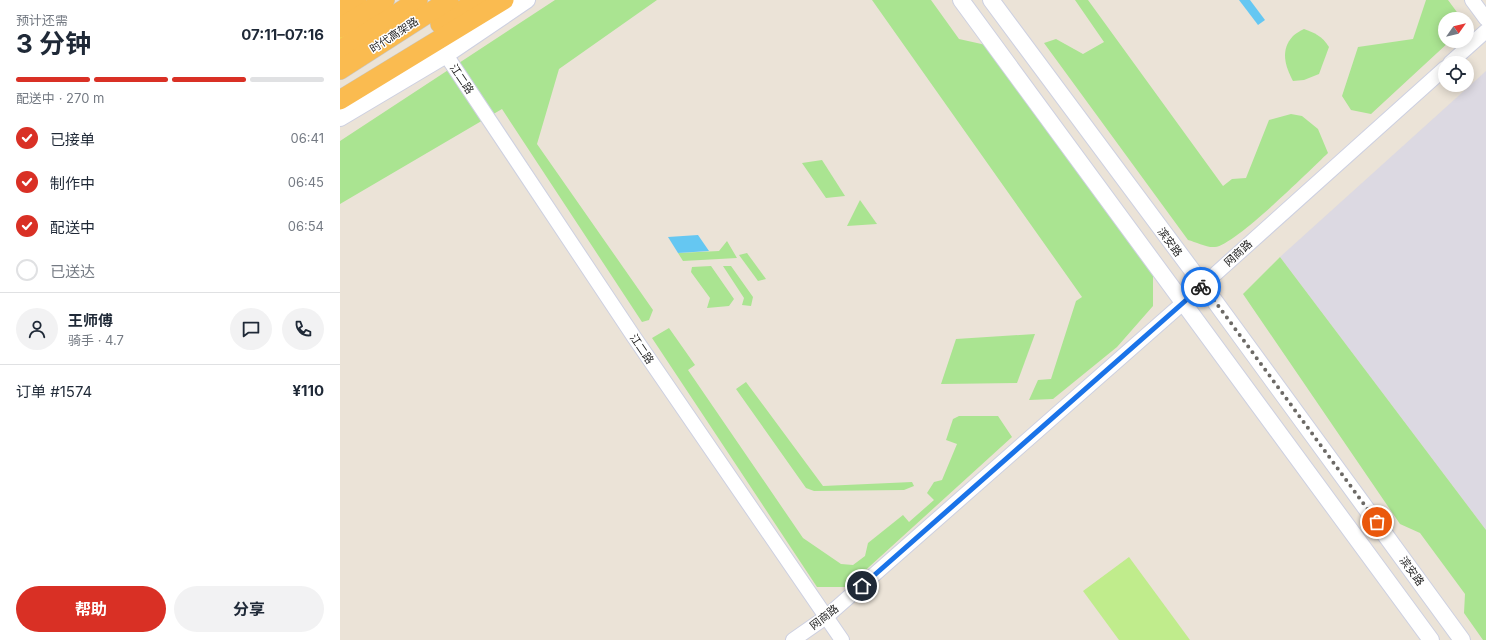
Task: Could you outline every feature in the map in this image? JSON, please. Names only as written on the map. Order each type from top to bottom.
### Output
[{"type":"highway","points":[[340,10],[356,0]]},
{"type":"highway","points":[[340,28],[385,0]]},
{"type":"highway","name":"时代高架路","points":[[340,50],[418,0]]},
{"type":"highway","name":"时代高架路","points":[[340,70],[449,0]]},
{"type":"highway","points":[[340,89],[478,0]]},
{"type":"highway","points":[[340,100],[504,0]]},
{"type":"main road","points":[[340,38],[402,0]]},
{"type":"main road","points":[[340,79],[463,0]]},
{"type":"main road","points":[[340,118],[446,55],[527,0]]},
{"type":"main road","points":[[961,0],[1432,640]]},
{"type":"main road","name":"滨安路","points":[[991,0],[1203,285],[1462,640]]},
{"type":"street","points":[[1472,0],[1486,19]]},
{"type":"street","points":[[1458,56],[1486,31]]},
{"type":"street","name":"江二路","points":[[446,55],[634,337],[842,640]]},
{"type":"street","name":"网商路","points":[[793,640],[826,617],[1183,303],[1438,74]]},
{"type":"shaded area","points":[[1486,71],[1486,530],[1280,257],[1463,92],[1474,92],[1474,82]]},
{"type":"green space","points":[[555,0],[657,0],[559,69],[537,144],[653,310],[649,320],[642,322],[502,109],[340,204],[340,141]]},
{"type":"green space","points":[[872,0],[931,0],[959,39],[986,45],[1153,274],[1153,306],[1117,347],[1053,399],[1029,400],[1038,380],[1051,379],[1076,301],[1082,297]]},
{"type":"green space","points":[[1075,0],[1088,0],[1223,186],[1232,179],[1246,178],[1269,120],[1291,114],[1302,116],[1318,129],[1328,153],[1255,221],[1225,243],[1212,247],[1188,240],[1044,43],[1056,39],[1083,54],[1104,42]]},
{"type":"green space","points":[[1426,0],[1448,0],[1457,12],[1438,12],[1438,48],[1442,48],[1371,114],[1351,110],[1342,96],[1358,47],[1413,39]]},
{"type":"green space","points":[[1304,29],[1318,35],[1329,47],[1319,74],[1304,80],[1293,81],[1286,64],[1286,47],[1293,36]]},
{"type":"green space","points":[[822,160],[845,196],[826,198],[802,163]]},
{"type":"green space","points":[[860,200],[877,224],[847,226]]},
{"type":"green space","points":[[727,241],[737,258],[683,261],[678,253],[719,251]]},
{"type":"green space","points":[[747,253],[766,279],[758,281],[739,255]]},
{"type":"green space","points":[[1280,257],[1486,530],[1486,640],[1483,640],[1464,613],[1465,594],[1420,533],[1400,524],[1243,294]]},
{"type":"green space","points":[[711,266],[734,299],[729,306],[707,308],[710,298],[691,272],[692,267]]},
{"type":"green space","points":[[723,266],[731,266],[753,297],[751,306],[742,305],[744,298]]},
{"type":"green space","points":[[669,328],[695,365],[688,370],[803,538],[841,564],[853,565],[865,556],[868,543],[903,515],[909,522],[934,500],[927,493],[934,482],[942,480],[957,444],[946,440],[953,419],[959,416],[998,416],[1012,437],[847,587],[817,587],[652,338]]},
{"type":"green space","points":[[1035,334],[1017,383],[941,384],[956,339]]},
{"type":"green space","points":[[746,382],[823,486],[912,482],[914,486],[904,490],[814,491],[806,488],[736,389]]},
{"type":"green space","points":[[1129,557],[1190,640],[1119,640],[1083,591]]},
{"type":"water","points":[[1239,0],[1250,0],[1265,20],[1258,25]]},
{"type":"water","points":[[698,235],[709,251],[678,253],[668,237]]},
{"type":"way so far","points":[[1201,287],[1203,285],[1377,522]]},
{"type":"route","points":[[862,586],[1201,287]]}]
